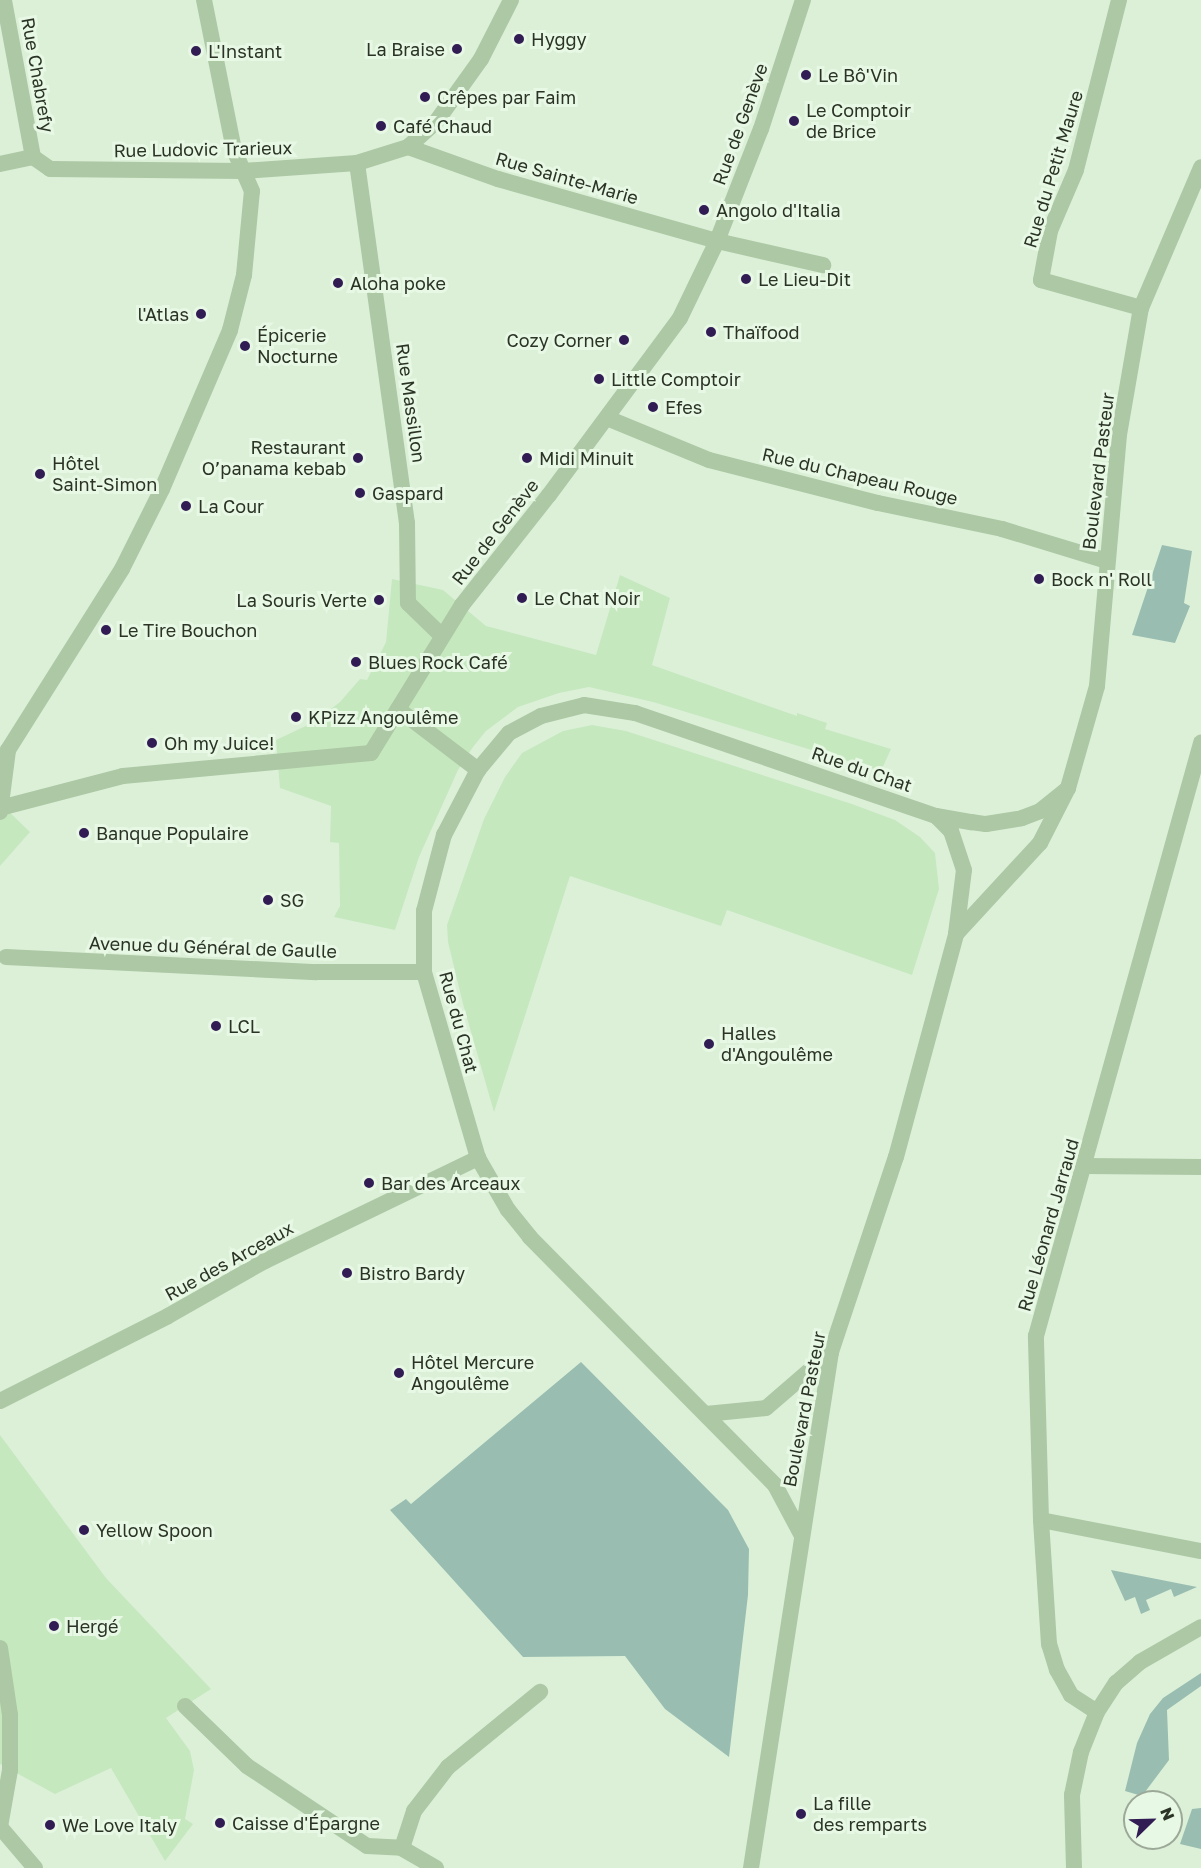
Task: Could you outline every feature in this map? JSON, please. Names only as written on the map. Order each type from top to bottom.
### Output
[{"type":"street","name":"Rue Chabrefy","points":[[4,0],[33,157]]},
{"type":"street","points":[[2,809],[2,778],[8,750],[122,569],[162,489],[230,330],[244,276],[252,191],[234,150],[204,0]]},
{"type":"street","points":[[408,147],[436,122],[481,59],[511,0]]},
{"type":"street","name":"Rue de Genève","points":[[2,809],[123,776],[371,753],[442,636],[680,318],[717,241],[761,129],[803,0]]},
{"type":"street","name":"Rue du Petit Maure","points":[[1119,0],[1076,170],[1050,231],[1041,280],[1140,308]]},
{"type":"street","name":"Rue Ludovic Trarieux","points":[[33,157],[50,169],[243,171],[357,163],[408,147]]},
{"type":"street","name":"Rue Sainte-Marie","points":[[408,147],[498,179],[717,241],[823,265]]},
{"type":"street","points":[[0,164],[33,157]]},
{"type":"street","name":"Rue Massillon","points":[[357,163],[407,523],[408,603],[442,636]]},
{"type":"street","name":"Boulevard Pasteur","points":[[957,934],[1040,843],[1068,788],[1097,686],[1119,435],[1140,308],[1201,167]]},
{"type":"street","name":"Rue du Chapeau Rouge","points":[[607,418],[709,460],[878,503],[1002,529],[1107,561]]},
{"type":"street","name":"Rue du Chat","points":[[801,1534],[775,1485],[530,1237],[508,1210],[478,1158],[424,972],[424,911],[444,835],[478,770],[509,733],[541,716],[584,705],[635,713],[936,816]]},
{"type":"street","points":[[398,710],[478,770]]},
{"type":"street","name":"Rue Léonard Jarraud","points":[[1097,1712],[1071,1695],[1057,1670],[1049,1644],[1041,1520],[1036,1336],[1201,743]]},
{"type":"street","points":[[936,816],[986,824],[1022,818],[1040,811],[1068,788]]},
{"type":"street","name":"Boulevard Pasteur","points":[[751,1868],[831,1352],[896,1157],[957,934],[964,870],[951,831],[936,816]]},
{"type":"street","name":"Avenue du Général de Gaulle","points":[[3,957],[317,972],[424,972]]},
{"type":"street","name":"Rue des Arceaux","points":[[0,1401],[168,1316],[265,1261],[478,1158]]},
{"type":"street","points":[[1084,1166],[1201,1167]]},
{"type":"street","points":[[706,1414],[766,1408],[831,1352]]},
{"type":"street","points":[[1041,1520],[1201,1551]]},
{"type":"street","points":[[1074,1868],[1072,1795],[1080,1752],[1097,1712],[1116,1683],[1140,1662],[1201,1627]]},
{"type":"street","points":[[0,1648],[10,1715],[10,1770],[0,1827],[35,1868]]},
{"type":"street","points":[[402,1848],[414,1811],[448,1767],[540,1692]]},
{"type":"street","points":[[185,1706],[247,1766],[367,1846],[402,1848],[436,1868]]},
{"type":"shaded area","points":[[1162,545],[1192,551],[1184,603],[1190,606],[1175,643],[1132,635]]},
{"type":"shaded area","points":[[620,575],[670,598],[652,665],[797,716],[797,713],[827,723],[825,729],[891,749],[881,771],[653,702],[589,687],[559,693],[518,707],[486,731],[473,747],[458,770],[419,857],[395,930],[334,917],[340,906],[339,843],[330,842],[331,806],[280,788],[276,740],[314,722],[340,702],[360,679],[367,680],[386,642],[392,579],[443,590],[486,626],[596,655]]},
{"type":"shaded area","points":[[592,725],[626,731],[852,804],[895,820],[920,837],[935,853],[939,889],[912,975],[727,910],[721,926],[570,876],[494,1112],[463,1004],[448,942],[447,925],[484,819],[505,777],[522,753],[563,731]]},
{"type":"shaded area","points":[[0,803],[30,832],[0,866]]},
{"type":"shaded area","points":[[581,1362],[728,1510],[749,1549],[748,1595],[729,1757],[665,1709],[625,1656],[523,1657],[390,1510],[406,1499],[411,1504]]},
{"type":"shaded area","points":[[0,1435],[106,1578],[211,1689],[166,1718],[190,1751],[194,1770],[185,1819],[193,1824],[165,1861],[111,1768],[55,1794],[0,1764]]},
{"type":"shaded area","points":[[1111,1570],[1197,1587],[1174,1597],[1171,1589],[1146,1600],[1150,1610],[1141,1614],[1135,1597],[1125,1601]]},
{"type":"shaded area","points":[[1201,1673],[1201,1686],[1167,1710],[1169,1760],[1146,1790],[1125,1790],[1137,1743],[1150,1714],[1163,1698]]},
{"type":"shaded area","points":[[1201,1808],[1201,1849],[1183,1845],[1183,1835],[1192,1809]]},
{"type":"place","name":"Hyggy","points":[[519,39]]},
{"type":"place","name":"La Braise","points":[[457,49]]},
{"type":"place","name":"L'Instant","points":[[196,51]]},
{"type":"place","name":"Le Bô'Vin","points":[[806,75]]},
{"type":"place","name":"Crêpes par Faim","points":[[425,97]]},
{"type":"place","name":"Le Comptoir de Brice","points":[[794,121]]},
{"type":"place","name":"Café Chaud","points":[[381,126]]},
{"type":"place","name":"Angolo d'Italia","points":[[704,210]]},
{"type":"place","name":"Le Lieu-Dit","points":[[746,279]]},
{"type":"place","name":"Aloha poke","points":[[338,283]]},
{"type":"place","name":"l'Atlas","points":[[201,314]]},
{"type":"place","name":"Thaïfood","points":[[711,332]]},
{"type":"place","name":"Cozy Corner","points":[[624,340]]},
{"type":"place","name":"Épicerie Nocturne","points":[[245,346]]},
{"type":"place","name":"Little Comptoir","points":[[599,379]]},
{"type":"place","name":"Efes","points":[[653,407]]},
{"type":"place","name":"Restaurant O’panama kebab","points":[[358,458]]},
{"type":"place","name":"Midi Minuit","points":[[527,458]]},
{"type":"place","name":"Hôtel Saint-Simon","points":[[40,474]]},
{"type":"place","name":"Gaspard","points":[[360,493]]},
{"type":"place","name":"La Cour","points":[[186,506]]},
{"type":"place","name":"Bock n' Roll","points":[[1039,579]]},
{"type":"place","name":"Le Chat Noir","points":[[522,598]]},
{"type":"place","name":"La Souris Verte","points":[[379,600]]},
{"type":"place","name":"Le Tire Bouchon","points":[[106,630]]},
{"type":"place","name":"Blues Rock Café","points":[[356,662]]},
{"type":"place","name":"KPizz Angoulême","points":[[296,717]]},
{"type":"place","name":"Oh my Juice!","points":[[152,743]]},
{"type":"place","name":"Banque Populaire","points":[[84,833]]},
{"type":"place","name":"SG","points":[[268,900]]},
{"type":"place","name":"LCL","points":[[216,1026]]},
{"type":"place","name":"Halles d'Angoulême","points":[[709,1044]]},
{"type":"place","name":"Bar des Arceaux","points":[[369,1183]]},
{"type":"place","name":"Bistro Bardy","points":[[347,1273]]},
{"type":"place","name":"Hôtel Mercure Angoulême","points":[[399,1373]]},
{"type":"place","name":"Yellow Spoon","points":[[84,1530]]},
{"type":"place","name":"Hergé","points":[[54,1626]]},
{"type":"place","name":"La fille des remparts","points":[[801,1814]]},
{"type":"place","name":"Caisse d'Épargne","points":[[220,1823]]},
{"type":"place","name":"We Love Italy","points":[[50,1825]]}]
